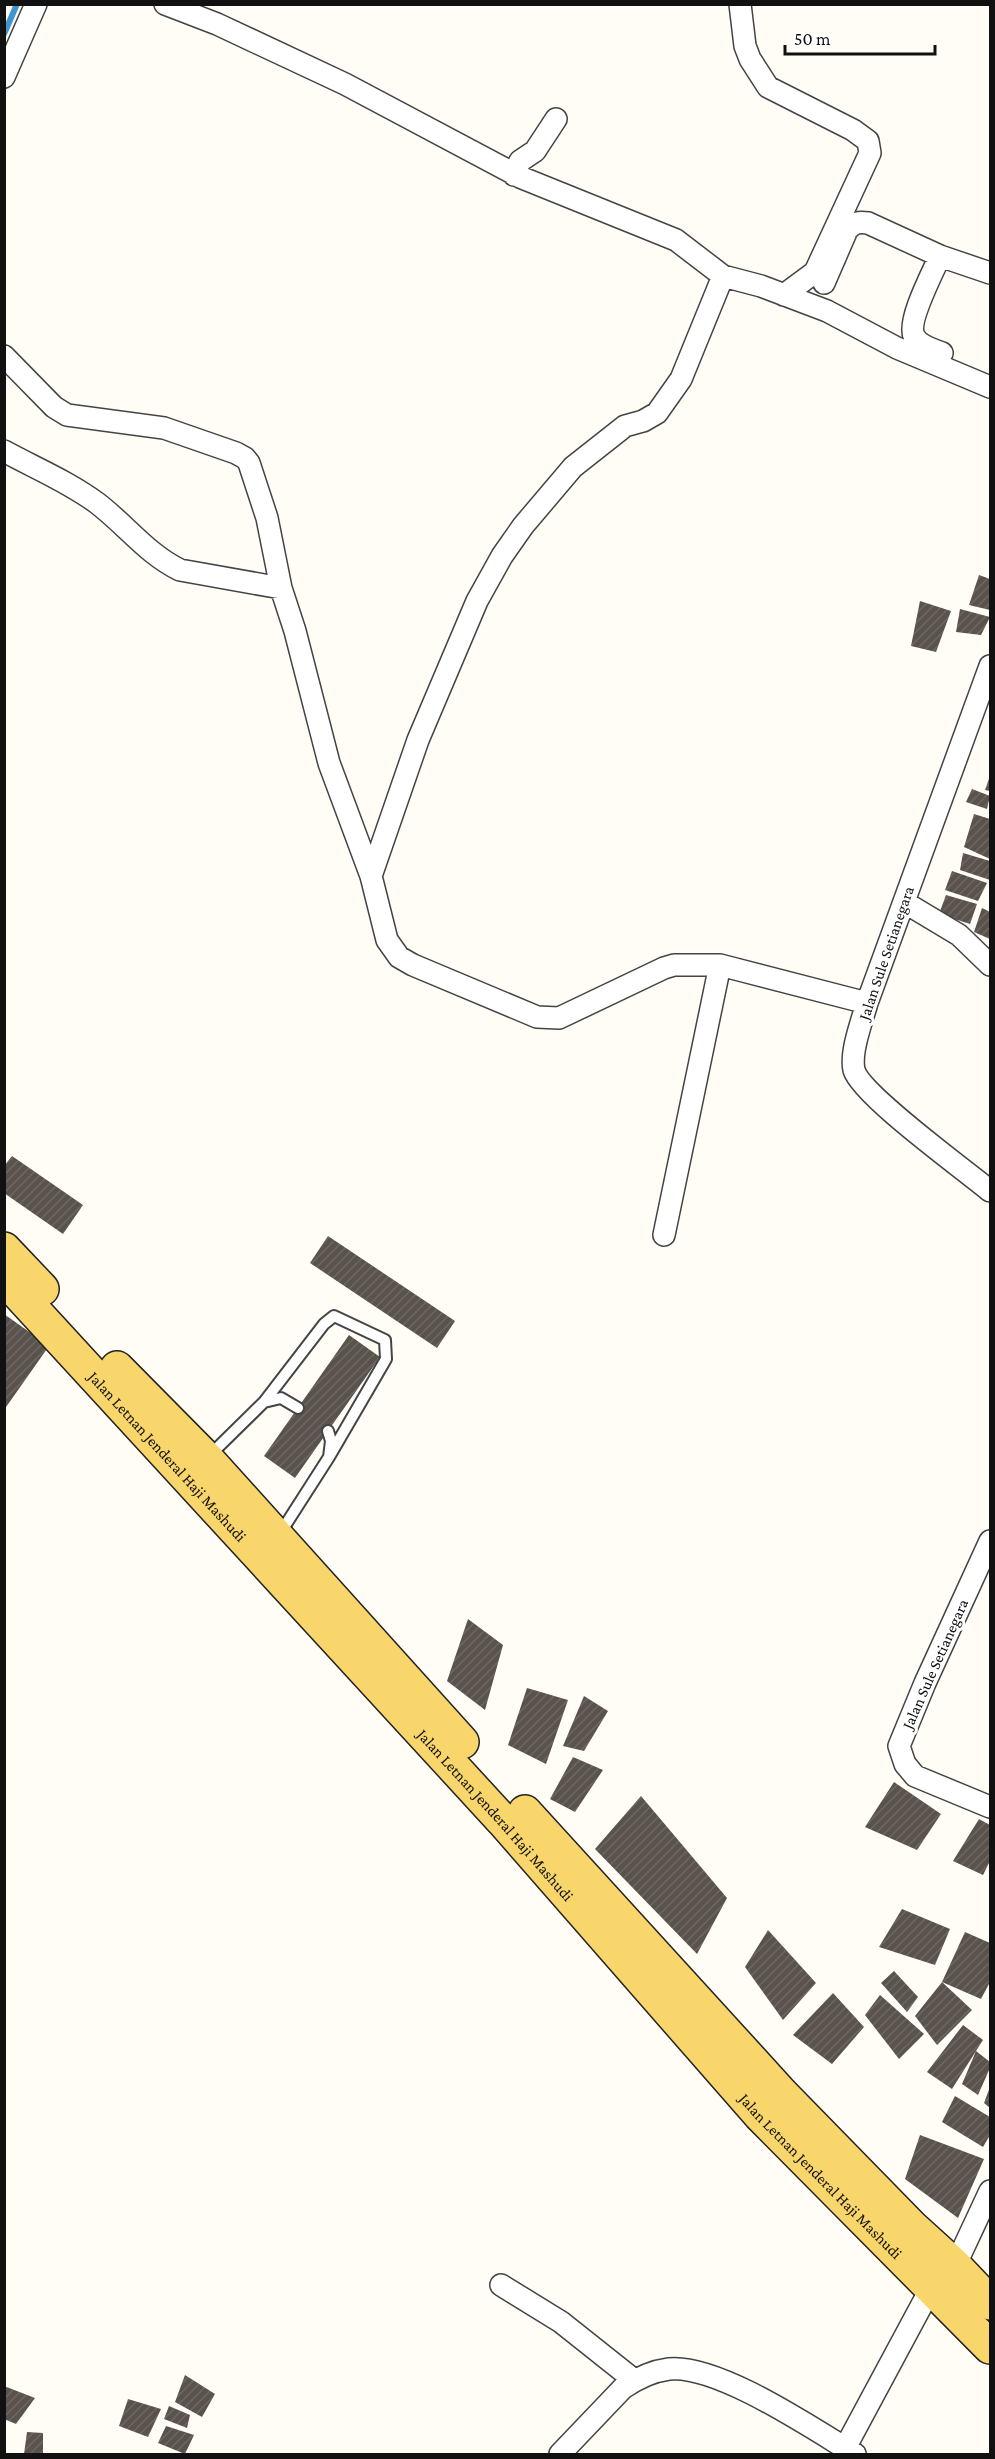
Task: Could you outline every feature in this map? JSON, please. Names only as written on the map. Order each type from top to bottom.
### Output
[{"type":"main road","name":"Jalan Letnan Jenderal Haji Mashudi","points":[[4,1249],[207,1459],[278,1537],[771,2105]]},
{"type":"main road","name":"Jalan Letnan Jenderal Haji Mashudi","points":[[4,1278],[503,1821],[771,2105],[912,2227],[990,2347]]},
{"type":"main road","name":"Jalan Letnan Jenderal Haji Mashudi","points":[[944,2276],[990,2303]]},
{"type":"street","points":[[4,77],[36,4]]},
{"type":"street","points":[[165,4],[217,24],[345,84],[514,174],[664,235],[682,244],[723,276],[761,286],[827,311],[897,348],[990,387]]},
{"type":"street","points":[[741,4],[745,46],[750,59],[768,87],[853,130],[868,141],[870,153],[815,272],[784,295]]},
{"type":"street","points":[[514,174],[520,161],[535,151],[556,119]]},
{"type":"street","points":[[824,283],[847,230],[854,223],[868,223],[940,256],[990,273]]},
{"type":"street","points":[[940,256],[914,318],[912,329],[914,338],[922,345],[990,373]]},
{"type":"street","points":[[371,876],[418,740],[477,601],[502,556],[523,526],[573,467],[625,426],[643,422],[657,412],[681,379],[723,276]]},
{"type":"street","points":[[4,356],[54,407],[67,415],[164,428],[245,458],[254,474],[267,518],[281,588],[295,631],[329,763],[371,876],[387,940],[399,957],[424,970],[537,1017],[559,1018],[674,965],[720,965],[867,1003]]},
{"type":"street","points":[[4,451],[98,504],[156,556],[180,570],[281,588]]},
{"type":"street","name":"Jalan Sule Setianegara","points":[[990,666],[867,1003],[853,1067],[857,1078],[881,1103],[990,1191]]},
{"type":"street","points":[[904,902],[959,935],[990,965]]},
{"type":"street","points":[[664,1235],[720,965]]},
{"type":"street","name":"Jalan Sule Setianegara","points":[[990,1541],[899,1746],[904,1764],[915,1776],[990,1807]]},
{"type":"street","points":[[560,2454],[623,2388],[634,2380],[671,2369],[704,2373],[752,2393],[850,2451],[990,2191]]},
{"type":"street","points":[[501,2285],[561,2322],[634,2380]]},
{"type":"lane","points":[[207,1459],[264,1402],[324,1324],[334,1316],[385,1340],[386,1359],[329,1457],[278,1537]]},
{"type":"lane","points":[[264,1402],[281,1398],[298,1408]]},
{"type":"lane","points":[[328,1431],[331,1441],[329,1457]]},
{"type":"building","points":[[979,575],[990,579],[990,610],[969,605]]},
{"type":"building","points":[[920,601],[951,611],[936,652],[911,646]]},
{"type":"building","points":[[960,609],[990,617],[981,635],[956,632]]},
{"type":"building","points":[[990,776],[990,791],[985,790]]},
{"type":"building","points":[[972,789],[990,796],[987,809],[966,802]]},
{"type":"building","points":[[974,814],[990,819],[990,859],[964,847]]},
{"type":"building","points":[[963,853],[990,861],[990,880],[960,870]]},
{"type":"building","points":[[952,871],[987,883],[978,901],[945,890]]},
{"type":"building","points":[[946,895],[977,904],[970,924],[939,914]]},
{"type":"building","points":[[982,908],[990,912],[990,939],[974,932]]},
{"type":"building","points":[[12,1156],[83,1205],[63,1234],[4,1193],[4,1166]]},
{"type":"building","points":[[328,1236],[455,1321],[437,1348],[310,1263]]},
{"type":"building","points":[[4,1314],[49,1346],[4,1410]]},
{"type":"building","points":[[349,1335],[380,1357],[295,1478],[264,1456]]},
{"type":"building","points":[[468,1619],[503,1645],[485,1710],[447,1681]]},
{"type":"building","points":[[527,1688],[568,1700],[546,1764],[508,1745]]},
{"type":"building","points":[[584,1696],[608,1711],[584,1751],[563,1746]]},
{"type":"building","points":[[573,1757],[603,1770],[575,1812],[550,1799]]},
{"type":"building","points":[[894,1782],[941,1814],[917,1850],[865,1827]]},
{"type":"building","points":[[641,1796],[727,1898],[697,1954],[595,1849]]},
{"type":"building","points":[[979,1819],[990,1825],[990,1861],[983,1875],[953,1861]]},
{"type":"building","points":[[902,1909],[950,1929],[935,1965],[879,1947]]},
{"type":"building","points":[[768,1930],[816,1983],[783,2020],[745,1967]]},
{"type":"building","points":[[965,1932],[990,1943],[990,1982],[981,1999],[942,1982]]},
{"type":"building","points":[[894,1971],[918,1997],[907,2012],[881,1983]]},
{"type":"building","points":[[942,1982],[972,2010],[937,2045],[915,2016]]},
{"type":"building","points":[[833,1993],[864,2027],[832,2064],[793,2035]]},
{"type":"building","points":[[880,1995],[924,2034],[899,2059],[865,2015]]},
{"type":"building","points":[[963,2025],[983,2040],[952,2089],[927,2072]]},
{"type":"building","points":[[976,2051],[990,2062],[990,2068],[978,2095],[962,2084]]},
{"type":"building","points":[[990,2087],[990,2108],[984,2103]]},
{"type":"building","points":[[955,2096],[990,2117],[990,2135],[983,2147],[942,2122]]},
{"type":"building","points":[[920,2135],[984,2159],[958,2218],[905,2179]]},
{"type":"building","points":[[185,2375],[215,2394],[202,2417],[175,2402]]},
{"type":"building","points":[[4,2386],[35,2398],[16,2424],[4,2419]]},
{"type":"building","points":[[128,2399],[161,2409],[148,2437],[119,2426]]},
{"type":"building","points":[[169,2406],[190,2415],[187,2428],[164,2419]]},
{"type":"building","points":[[166,2426],[194,2435],[185,2454],[158,2443]]},
{"type":"building","points":[[27,2432],[43,2433],[43,2454],[24,2454]]},
{"type":"waterway","points":[[4,34],[17,4]]}]
